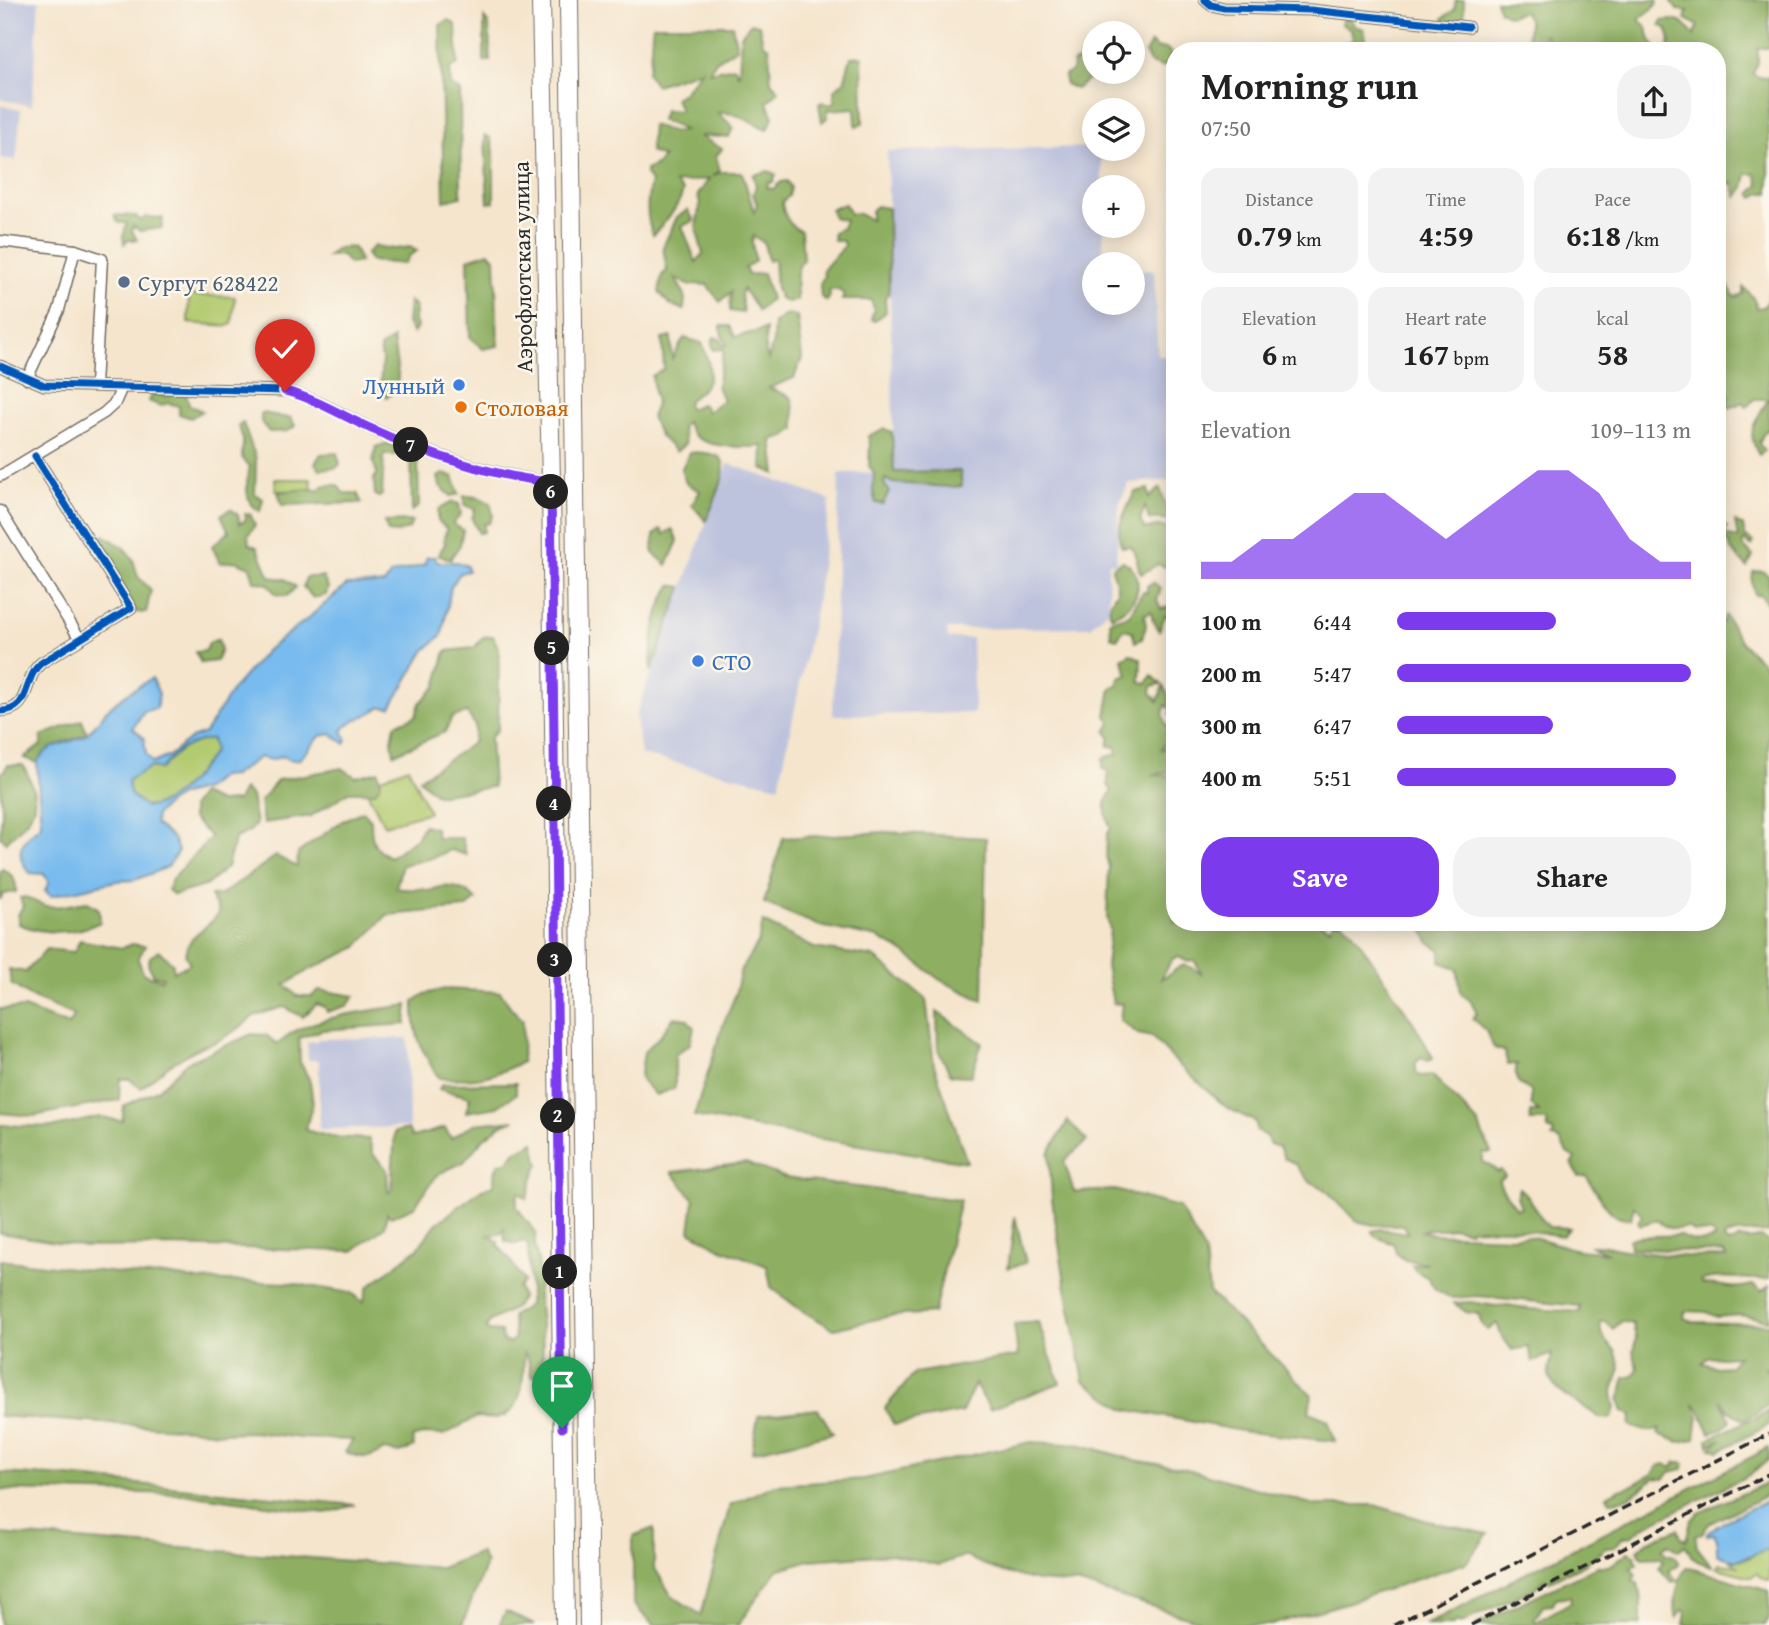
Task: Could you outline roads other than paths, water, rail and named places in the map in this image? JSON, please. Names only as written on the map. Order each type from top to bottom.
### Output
[{"type":"main road","name":"Аэрофлотская улица","points":[[541,0],[551,482],[565,1625]]},
{"type":"main road","points":[[569,0],[589,1625]]},
{"type":"street","points":[[1205,0],[1224,8],[1311,10],[1468,27]]},
{"type":"street","points":[[0,241],[75,250],[102,259],[96,385]]},
{"type":"street","points":[[27,379],[59,310],[75,250]]},
{"type":"street","points":[[0,366],[44,385],[285,391],[307,396],[373,430],[428,451],[517,478],[551,482]]},
{"type":"street","points":[[0,476],[104,413],[119,398],[122,387]]},
{"type":"street","points":[[0,711],[17,707],[36,668],[131,608],[35,456]]},
{"type":"street","points":[[0,511],[80,639]]},
{"type":"water","points":[[427,557],[435,557],[437,562],[458,562],[467,566],[468,571],[460,573],[451,587],[442,635],[425,650],[391,707],[380,707],[345,727],[342,731],[347,740],[345,744],[332,734],[320,736],[300,759],[290,760],[282,756],[271,760],[260,757],[233,776],[220,777],[205,789],[182,795],[167,804],[156,815],[155,824],[173,838],[178,851],[168,867],[135,880],[116,881],[51,896],[45,891],[49,883],[44,874],[30,873],[21,859],[22,847],[24,841],[41,825],[37,763],[51,748],[84,736],[116,701],[152,678],[159,694],[156,709],[144,711],[133,728],[144,738],[146,754],[153,763],[169,756],[191,738],[205,733],[233,689],[267,650],[347,585],[384,584],[391,574],[424,565]],"holes":[[[212,739],[214,751],[193,778],[166,801],[146,807],[130,794],[128,780],[151,767],[161,769],[177,752],[189,745]]]},
{"type":"water","points":[[1769,1500],[1769,1549],[1738,1559],[1717,1554],[1717,1539],[1714,1534],[1707,1535],[1708,1532]]},
{"type":"railway","points":[[1394,1625],[1769,1434]]},
{"type":"railway","points":[[1471,1625],[1769,1474]]},
{"type":"place","name":"Сургут 628422","points":[[124,282]]},
{"type":"place","name":"Лунный","points":[[459,385]]},
{"type":"place","name":"Столовая","points":[[461,407]]},
{"type":"place","name":"СТО","points":[[698,661]]}]
